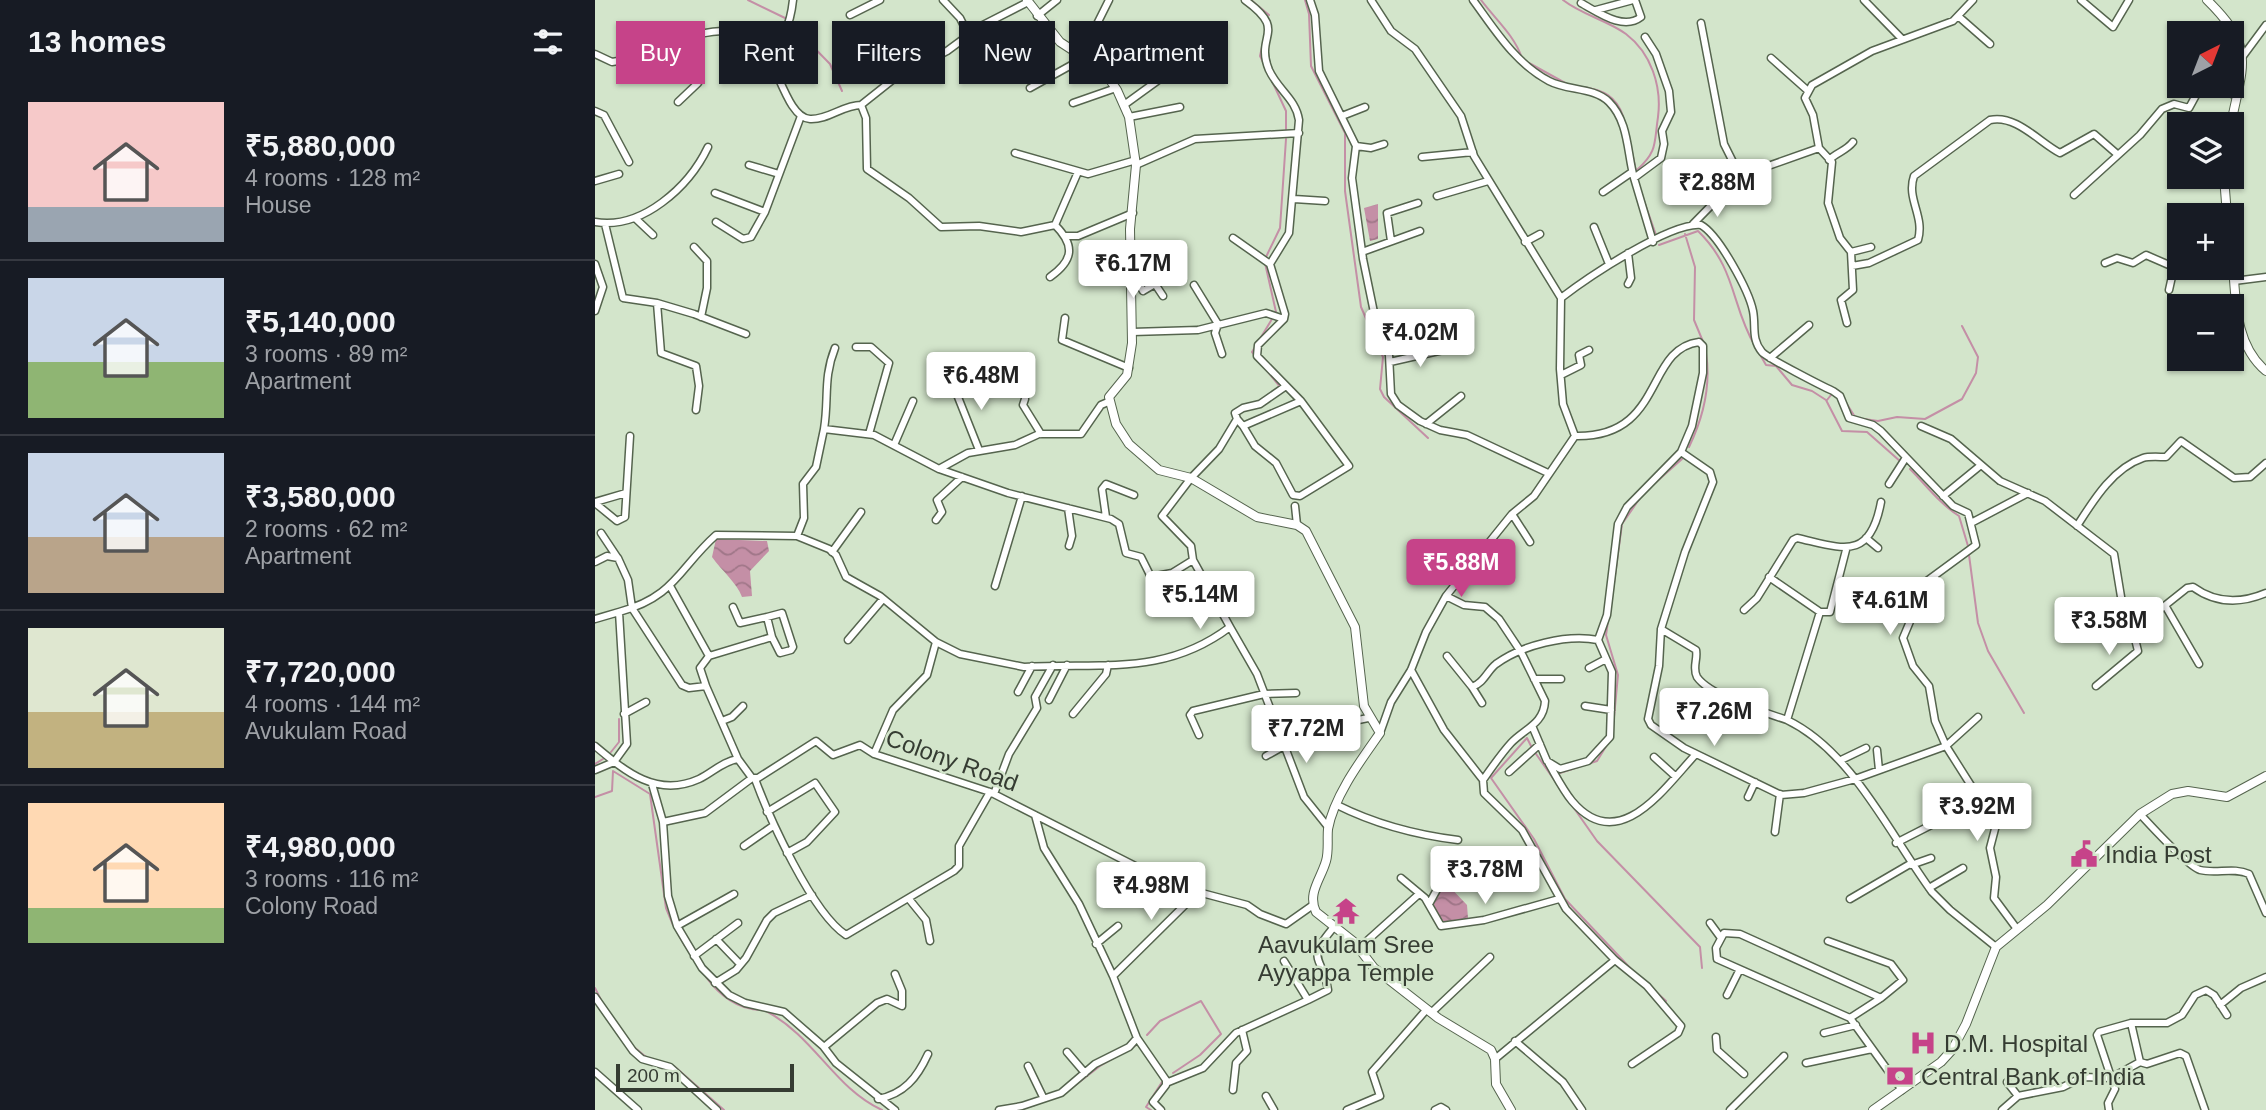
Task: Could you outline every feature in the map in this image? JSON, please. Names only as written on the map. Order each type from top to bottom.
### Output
[{"type":"main road","points":[[2207,0],[2227,21]]},
{"type":"main road","points":[[1028,1],[1041,21]]},
{"type":"main road","points":[[1055,35],[1069,47]]},
{"type":"main road","points":[[1113,84],[1129,117],[1136,163],[1130,229],[1132,332],[1129,368],[1127,375],[1110,393],[1108,402],[1116,424],[1129,444],[1159,470],[1191,478],[1258,517],[1297,524],[1306,531],[1355,627],[1364,706],[1368,718],[1380,733],[1337,804],[1328,827],[1327,858],[1313,892],[1313,905],[1359,948],[1374,968],[1429,1011],[1482,1044],[1495,1059],[1496,1084],[1511,1110]]},
{"type":"main road","points":[[2234,281],[2241,328],[2255,362],[2266,370]]},
{"type":"main road","points":[[1873,1110],[1952,1050],[1966,1024],[1996,947],[2047,905],[2140,814],[2172,794],[2188,791],[2227,797],[2266,776]]},
{"type":"street","points":[[789,21],[793,0]]},
{"type":"street","points":[[850,15],[880,0]]},
{"type":"street","points":[[943,0],[962,21]]},
{"type":"street","points":[[1037,16],[1057,0]]},
{"type":"street","points":[[1098,21],[1109,0]]},
{"type":"street","points":[[1245,0],[1263,13],[1269,23],[1265,57],[1279,90],[1297,107],[1299,133],[1289,233],[1270,264]]},
{"type":"street","points":[[1310,0],[1315,15],[1319,71],[1356,146],[1353,178],[1362,252],[1377,327],[1390,362],[1388,378],[1391,394],[1398,405],[1426,424],[1468,435],[1548,473]]},
{"type":"street","points":[[1371,0],[1391,31],[1415,49],[1461,116],[1473,152],[1488,181],[1561,298],[1563,404],[1575,436]]},
{"type":"street","points":[[1473,0],[1482,16],[1519,59],[1548,80],[1568,89],[1591,92],[1610,103],[1629,147],[1633,175],[1653,242]]},
{"type":"street","points":[[1581,3],[1621,23],[1635,22],[1641,17],[1634,0],[1596,10]]},
{"type":"street","points":[[1864,0],[1902,39]]},
{"type":"street","points":[[1847,323],[1841,300],[1853,290],[1851,252],[1840,238],[1828,203],[1832,162],[1819,148],[1813,115],[1805,98],[1807,90],[1843,67],[1902,39],[1938,28],[1958,16],[1973,0]]},
{"type":"street","points":[[2081,0],[2113,27],[2129,0]]},
{"type":"street","points":[[992,21],[1028,1]]},
{"type":"street","points":[[1958,16],[1990,44]]},
{"type":"street","points":[[1701,23],[1724,144],[1740,176]]},
{"type":"street","points":[[2244,55],[2266,25]]},
{"type":"street","points":[[1603,192],[1661,158],[1664,144],[1662,131],[1671,112],[1663,73],[1644,37]]},
{"type":"street","points":[[780,84],[801,116],[810,119],[850,105],[861,106],[895,78],[947,51],[959,41]]},
{"type":"street","points":[[595,54],[613,62],[616,60]]},
{"type":"street","points":[[1771,58],[1807,90]]},
{"type":"street","points":[[1030,88],[1069,63]]},
{"type":"street","points":[[678,102],[697,84]]},
{"type":"street","points":[[1124,104],[1153,84]]},
{"type":"street","points":[[1073,103],[1116,88]]},
{"type":"street","points":[[2074,195],[2167,106],[2193,106],[2196,98]]},
{"type":"street","points":[[861,106],[866,118],[864,161],[867,169],[909,198],[941,227],[979,226],[1021,232],[1055,225]]},
{"type":"street","points":[[1129,117],[1180,107]]},
{"type":"street","points":[[1342,116],[1366,107]]},
{"type":"street","points":[[595,111],[604,115],[629,162]]},
{"type":"street","points":[[716,222],[743,239],[751,237],[765,212],[801,116]]},
{"type":"street","points":[[1852,266],[1868,264],[1918,240],[1921,218],[1911,186],[1914,176],[1990,120],[2004,119],[2030,130],[2060,153],[2094,134],[2117,154]]},
{"type":"street","points":[[1015,153],[1078,172],[1101,171],[1136,163],[1195,139],[1299,133]]},
{"type":"street","points":[[1829,160],[1837,152],[1847,150],[1853,142]]},
{"type":"street","points":[[1356,146],[1371,148],[1384,144]]},
{"type":"street","points":[[595,222],[635,218],[686,181],[698,169],[708,147]]},
{"type":"street","points":[[1561,298],[1609,264],[1693,224],[1740,176],[1819,148]]},
{"type":"street","points":[[1422,157],[1473,152]]},
{"type":"street","points":[[749,164],[779,174]]},
{"type":"street","points":[[1055,225],[1078,172]]},
{"type":"street","points":[[595,181],[619,174]]},
{"type":"street","points":[[1437,196],[1488,181]]},
{"type":"street","points":[[715,193],[765,212]]},
{"type":"street","points":[[1294,199],[1325,201]]},
{"type":"street","points":[[1391,242],[1387,213],[1418,203]]},
{"type":"street","points":[[1066,236],[1078,236],[1133,212]]},
{"type":"street","points":[[635,218],[653,235]]},
{"type":"street","points":[[605,223],[622,298],[657,303],[746,334]]},
{"type":"street","points":[[1693,224],[1701,225],[1716,236],[1731,261],[1753,311],[1752,331],[1762,352],[1840,396],[1849,418],[1873,425],[1890,439],[1905,459],[1943,496],[1968,513],[1976,545],[1927,581],[1903,638],[1913,666],[1929,686],[1935,721],[1946,746],[1978,801],[1996,825],[1990,848],[1996,877],[1994,898],[2017,929]]},
{"type":"street","points":[[1050,277],[1066,262],[1070,252],[1066,236],[1055,225]]},
{"type":"street","points":[[1594,227],[1609,264]]},
{"type":"street","points":[[1362,252],[1420,231]]},
{"type":"street","points":[[1525,242],[1540,234]]},
{"type":"street","points":[[1233,238],[1270,264],[1285,308],[1284,319],[1257,349],[1257,356],[1301,401],[1349,466],[1300,496],[1293,495],[1276,463],[1255,446],[1235,413],[1260,404],[1286,386]]},
{"type":"street","points":[[694,247],[707,261],[707,288],[701,317]]},
{"type":"street","points":[[1851,252],[1871,247]]},
{"type":"street","points":[[1628,284],[1631,278],[1629,253]]},
{"type":"street","points":[[2105,263],[2117,258],[2133,263],[2145,255],[2167,264]]},
{"type":"street","points":[[595,264],[603,287],[595,311]]},
{"type":"street","points":[[1132,271],[1143,291],[1155,284],[1163,296]]},
{"type":"street","points":[[2234,281],[2266,277]]},
{"type":"street","points":[[2169,290],[2172,280]]},
{"type":"street","points":[[1194,285],[1218,324]]},
{"type":"street","points":[[657,303],[661,353],[692,363],[698,372],[699,395],[696,410]]},
{"type":"street","points":[[1132,332],[1198,330],[1266,313],[1284,319]]},
{"type":"street","points":[[1377,327],[1423,317]]},
{"type":"street","points":[[1065,318],[1062,340],[1129,368]]},
{"type":"street","points":[[1218,324],[1215,333],[1222,354]]},
{"type":"street","points":[[1770,358],[1809,326]]},
{"type":"street","points":[[1547,761],[1560,769],[1588,761],[1610,737],[1612,672],[1598,640],[1605,621],[1618,524],[1626,507],[1681,452],[1692,426],[1703,373],[1703,346],[1699,342],[1685,344],[1671,358],[1648,400],[1627,423],[1596,436],[1575,436]]},
{"type":"street","points":[[856,346],[871,347],[889,363],[869,434]]},
{"type":"street","points":[[797,536],[804,518],[803,484],[816,467],[824,429],[828,402],[824,391],[825,378],[835,348]]},
{"type":"street","points":[[1390,362],[1443,350]]},
{"type":"street","points":[[1561,375],[1581,365],[1579,355],[1589,350]]},
{"type":"street","points":[[954,387],[979,450]]},
{"type":"street","points":[[1271,412],[1273,396]]},
{"type":"street","points":[[1426,424],[1461,396]]},
{"type":"street","points":[[1025,398],[1023,405],[1041,434]]},
{"type":"street","points":[[894,445],[913,401]]},
{"type":"street","points":[[1243,426],[1301,401]]},
{"type":"street","points":[[939,468],[959,456],[1015,445],[1041,434],[1081,435],[1101,405],[1108,402]]},
{"type":"street","points":[[1237,419],[1219,449],[1191,478],[1163,516],[1191,545],[1193,560],[1257,674],[1304,797],[1328,827]]},
{"type":"street","points":[[1921,426],[1951,439],[2000,481],[2045,501],[2114,554],[2124,615],[2133,631],[2138,651],[2096,686]]},
{"type":"street","points":[[824,429],[869,434],[962,477],[1022,496],[1106,517],[1119,524],[1126,553],[1141,557],[1151,577],[1173,573],[1193,560]]},
{"type":"street","points":[[595,502],[617,521],[625,517],[630,436]]},
{"type":"street","points":[[1380,733],[1391,702],[1411,670],[1426,632],[1446,596],[1512,514],[1534,496],[1575,436]]},
{"type":"street","points":[[2077,526],[2101,490],[2123,471],[2143,458],[2166,457],[2181,441],[2234,478],[2250,477],[2266,463]]},
{"type":"street","points":[[1681,452],[1710,472],[1713,482],[1661,629],[1659,666],[1648,719],[1651,725],[1696,754],[1780,794],[1804,793],[1855,779],[1946,746],[1978,717]]},
{"type":"street","points":[[1889,484],[1905,459]]},
{"type":"street","points":[[1943,496],[1981,465]]},
{"type":"street","points":[[936,520],[943,512],[937,500],[962,477]]},
{"type":"street","points":[[1106,517],[1102,489],[1106,484],[1134,495]]},
{"type":"street","points":[[595,502],[626,493]]},
{"type":"street","points":[[1971,523],[2028,493]]},
{"type":"street","points":[[995,586],[1022,496]]},
{"type":"street","points":[[1744,610],[1757,598],[1781,556],[1797,538],[1846,550],[1857,546],[1866,538],[1879,516],[1881,502]]},
{"type":"street","points":[[1295,506],[1297,524]]},
{"type":"street","points":[[1068,508],[1072,536],[1069,546]]},
{"type":"street","points":[[832,552],[861,512]]},
{"type":"street","points":[[1512,514],[1530,542]]},
{"type":"street","points":[[601,533],[618,558],[628,580],[632,608],[682,685],[696,688],[706,686]]},
{"type":"street","points":[[595,619],[632,608],[670,586],[716,535],[797,536],[832,552],[846,577],[883,599],[936,642],[960,654],[1003,664],[1032,666],[1157,662],[1193,650],[1230,627]]},
{"type":"street","points":[[1866,538],[1878,548]]},
{"type":"street","points":[[1820,612],[1833,608],[1839,568],[1846,550]]},
{"type":"street","points":[[595,562],[607,556],[618,558]]},
{"type":"street","points":[[1769,577],[1820,612]]},
{"type":"street","points":[[670,586],[709,656]]},
{"type":"street","points":[[2133,631],[2167,607],[2187,588],[2193,587],[2209,599],[2231,601],[2266,593]]},
{"type":"street","points":[[1446,596],[1464,605],[1489,609],[1504,625],[1521,652],[1545,701],[1545,709],[1533,728],[1520,734],[1483,780]]},
{"type":"street","points":[[848,640],[883,599]]},
{"type":"street","points":[[733,607],[740,623],[782,613],[792,649],[780,653],[767,617]]},
{"type":"street","points":[[2167,607],[2199,664]]},
{"type":"street","points":[[595,770],[614,762],[627,744],[619,612]]},
{"type":"street","points":[[1787,720],[1820,612]]},
{"type":"street","points":[[1661,629],[1696,650],[1695,670],[1705,684],[1724,695],[1787,720],[1817,737],[1841,760],[1929,888],[1950,911],[1996,947]]},
{"type":"street","points":[[772,637],[709,656],[700,668],[738,759],[753,778],[787,852],[812,895],[846,935],[909,899],[959,866],[959,846],[992,793],[1010,754],[1037,708],[1035,697],[1053,665]]},
{"type":"street","points":[[1472,687],[1481,683],[1499,662],[1521,652],[1563,637],[1598,640]]},
{"type":"street","points":[[874,754],[893,710],[927,676],[936,642]]},
{"type":"street","points":[[1447,656],[1482,703]]},
{"type":"street","points":[[1588,668],[1607,659]]},
{"type":"street","points":[[1049,700],[1067,665]]},
{"type":"street","points":[[1073,714],[1105,674],[1108,665]]},
{"type":"street","points":[[1018,692],[1032,666]]},
{"type":"street","points":[[1411,670],[1444,730],[1483,780],[1484,793],[1522,830],[1534,847],[1559,899],[1615,960],[1647,986],[1681,1026],[1678,1033],[1632,1063]]},
{"type":"street","points":[[1534,678],[1561,679]]},
{"type":"street","points":[[1199,735],[1190,715],[1193,711],[1264,694],[1296,693]]},
{"type":"street","points":[[624,714],[646,702]]},
{"type":"street","points":[[722,721],[732,717],[743,706]]},
{"type":"street","points":[[1585,706],[1611,710]]},
{"type":"street","points":[[1294,716],[1317,714],[1325,727],[1368,718]]},
{"type":"street","points":[[1533,728],[1547,761],[1572,801],[1583,811],[1607,821],[1629,820],[1648,806],[1696,754]]},
{"type":"street","name":"Colony Road","points":[[753,778],[815,741],[833,755],[860,745],[874,754],[992,793],[1107,853],[1198,892],[1247,905],[1260,914],[1286,924],[1313,905]]},
{"type":"street","points":[[1509,772],[1540,744]]},
{"type":"street","points":[[595,746],[614,762],[652,784],[680,786],[738,759]]},
{"type":"street","points":[[1266,756],[1284,746]]},
{"type":"street","points":[[1841,760],[1866,748]]},
{"type":"street","points":[[1877,750],[1879,770]]},
{"type":"street","points":[[1654,757],[1675,776]]},
{"type":"street","points":[[663,822],[705,813],[753,778]]},
{"type":"street","points":[[1748,797],[1755,782]]},
{"type":"street","points":[[768,812],[815,783],[835,812],[807,842],[787,852]]},
{"type":"street","points":[[652,784],[663,822],[668,896],[677,926],[694,956],[715,983],[745,1003],[784,1012],[824,1047],[836,1063],[895,1110]]},
{"type":"street","points":[[1775,832],[1780,794]]},
{"type":"street","points":[[1896,843],[1978,801]]},
{"type":"street","points":[[1337,804],[1351,812],[1426,836],[1458,839]]},
{"type":"street","points":[[2140,814],[2175,847],[2187,863],[2201,870],[2243,871],[2249,874],[2266,913]]},
{"type":"street","points":[[1035,815],[1044,848],[1079,904],[1113,976],[1137,1038],[1166,1083]]},
{"type":"street","points":[[744,846],[773,826]]},
{"type":"street","points":[[1850,899],[1911,864],[1931,858]]},
{"type":"street","points":[[1180,885],[1191,867]]},
{"type":"street","points":[[1929,888],[1963,868]]},
{"type":"street","points":[[1401,878],[1429,904],[1435,920],[1441,926],[1484,920],[1559,899]]},
{"type":"street","points":[[1429,904],[1440,884]]},
{"type":"street","points":[[1113,976],[1198,892]]},
{"type":"street","points":[[677,926],[734,894]]},
{"type":"street","points":[[1359,948],[1419,894]]},
{"type":"street","points":[[715,983],[740,964],[767,920],[812,895]]},
{"type":"street","points":[[909,899],[926,920],[930,941]]},
{"type":"street","points":[[694,956],[738,923]]},
{"type":"street","points":[[1710,923],[1721,938]]},
{"type":"street","points":[[1096,944],[1118,926]]},
{"type":"street","points":[[1161,1110],[1154,1105],[1153,1100],[1166,1083],[1203,1068],[1242,1030],[1328,990],[1327,979],[1316,960],[1319,945],[1334,927]]},
{"type":"street","points":[[1881,998],[1740,933],[1728,932],[1721,938],[1716,952],[1717,959],[1739,971],[1850,1018],[1902,1090]]},
{"type":"street","points":[[716,939],[740,964]]},
{"type":"street","points":[[1828,941],[1891,964],[1903,980],[1850,1018]]},
{"type":"street","points":[[1347,1110],[1380,1096],[1372,1072],[1429,1011],[1490,957]]},
{"type":"street","points":[[1495,1059],[1615,960]]},
{"type":"street","points":[[1284,961],[1308,1000]]},
{"type":"street","points":[[1727,995],[1739,971]]},
{"type":"street","points":[[824,1047],[877,1003],[887,999],[902,1006],[902,991],[895,974]]},
{"type":"street","points":[[2220,1005],[2241,988],[2266,977]]},
{"type":"street","points":[[2109,1110],[2108,1103],[2115,1089],[2097,1035],[2131,1023],[2143,1025],[2175,1019],[2182,1015],[2195,995],[2206,989],[2227,1015]]},
{"type":"street","points":[[595,997],[633,1051],[642,1059],[670,1067],[717,1110]]},
{"type":"street","points":[[2131,1023],[2140,1062]]},
{"type":"street","points":[[1824,1033],[1856,1025]]},
{"type":"street","points":[[1233,1090],[1236,1063],[1247,1051],[1242,1030]]},
{"type":"street","points":[[1716,1037],[1717,1050],[1744,1074]]},
{"type":"street","points":[[999,1110],[1023,1106],[1071,1087],[1085,1073],[1129,1047],[1137,1038]]},
{"type":"street","points":[[1515,1041],[1563,1082],[1582,1110]]},
{"type":"street","points":[[1806,1063],[1872,1049]]},
{"type":"street","points":[[1067,1052],[1085,1073]]},
{"type":"street","points":[[2002,1110],[2018,1096],[2063,1087],[2083,1077],[2111,1078],[2140,1062],[2147,1064],[2181,1053],[2186,1056],[2205,1110]]},
{"type":"street","points":[[878,1099],[894,1096],[908,1086],[928,1054]]},
{"type":"street","points":[[1730,1110],[1784,1056]]},
{"type":"street","points":[[1028,1066],[1043,1097]]},
{"type":"street","points":[[595,1072],[638,1110]]},
{"type":"street","points":[[2007,1082],[2018,1096]]},
{"type":"street","points":[[1266,1096],[1274,1110]]},
{"type":"street","points":[[1435,1110],[1441,1107],[1446,1110]]},
{"type":"water","points":[[1378,204],[1378,239],[1370,241],[1364,208]]},
{"type":"water","points":[[716,539],[767,541],[769,551],[750,571],[752,596],[742,597],[712,557]]},
{"type":"water","points":[[1446,883],[1467,905],[1468,918],[1441,922],[1430,899]]},
{"type":"waterway","points":[[748,0],[785,18]]},
{"type":"waterway","points":[[1251,0],[1269,15]]},
{"type":"waterway","points":[[1305,0],[1309,14],[1311,66],[1345,133],[1345,191],[1361,307],[1383,357],[1380,389],[1384,397],[1428,438]]},
{"type":"waterway","points":[[1481,0],[1509,35],[1522,58]]},
{"type":"waterway","points":[[1563,0],[1626,34],[1642,51],[1653,71],[1659,105],[1655,140],[1652,152],[1637,170]]},
{"type":"waterway","points":[[1264,38],[1260,56],[1265,66]]},
{"type":"waterway","points":[[818,52],[830,64],[842,91]]},
{"type":"waterway","points":[[1529,63],[1567,84]]},
{"type":"waterway","points":[[1272,81],[1286,111],[1286,129]]},
{"type":"waterway","points":[[1583,87],[1608,95],[1617,103],[1623,116]]},
{"type":"waterway","points":[[1629,138],[1636,171]]},
{"type":"waterway","points":[[1266,257],[1280,228],[1286,139]]},
{"type":"waterway","points":[[1643,198],[1656,235]]},
{"type":"waterway","points":[[1659,245],[1698,231],[1720,259],[1755,346]]},
{"type":"waterway","points":[[1685,234],[1695,267],[1694,320],[1704,344]]},
{"type":"waterway","points":[[1265,263],[1276,312]]},
{"type":"waterway","points":[[1272,319],[1252,352],[1281,388]]},
{"type":"waterway","points":[[1864,419],[1925,419],[1962,399],[1976,373],[1978,357],[1962,326]]},
{"type":"waterway","points":[[1758,351],[1766,365],[1776,366],[1792,385],[1812,391],[1826,400],[1842,431],[1867,432],[1901,462]]},
{"type":"waterway","points":[[1689,447],[1705,401],[1706,353]]},
{"type":"waterway","points":[[1827,400],[1831,395]]},
{"type":"waterway","points":[[1845,401],[1855,417]]},
{"type":"waterway","points":[[1646,491],[1682,459]]},
{"type":"waterway","points":[[1910,469],[1939,500],[1959,516],[1968,546]]},
{"type":"waterway","points":[[1611,605],[1622,524],[1640,498]]},
{"type":"waterway","points":[[1969,555],[1978,623],[1988,651],[2024,713]]},
{"type":"waterway","points":[[1608,621],[1606,635],[1618,675],[1613,728]]},
{"type":"waterway","points":[[611,752],[619,742],[619,719]]},
{"type":"waterway","points":[[1531,746],[1527,738],[1491,778],[1534,839],[1565,899],[1633,971]]},
{"type":"waterway","points":[[1560,773],[1597,761],[1610,740]]},
{"type":"waterway","points":[[1534,751],[1597,841],[1700,947],[1702,968]]},
{"type":"waterway","points":[[595,764],[603,759]]},
{"type":"waterway","points":[[595,797],[612,791],[613,771],[650,794],[666,908],[673,925]]},
{"type":"waterway","points":[[676,930],[685,946]]},
{"type":"waterway","points":[[706,977],[730,1000],[761,1010]]},
{"type":"waterway","points":[[595,988],[601,1000]]},
{"type":"waterway","points":[[1655,991],[1666,1001]]},
{"type":"waterway","points":[[1147,1035],[1160,1021],[1201,1001],[1221,1034],[1200,1055],[1173,1073]]},
{"type":"waterway","points":[[766,1011],[798,1034],[851,1089],[882,1110]]},
{"type":"waterway","points":[[1069,1090],[1100,1066],[1140,1043]]},
{"type":"waterway","points":[[634,1047],[646,1057]]},
{"type":"waterway","points":[[674,1066],[724,1110]]},
{"type":"waterway","points":[[1151,1110],[1146,1107],[1162,1082]]},
{"type":"waterway","points":[[1018,1110],[1035,1105]]},
{"type":"place","name":"India Post","points":[[2084,854]]},
{"type":"place","name":"Aavukulam Sree Ayyappa Temple","points":[[1346,911]]},
{"type":"place","name":"D.M. Hospital","points":[[1923,1043]]},
{"type":"place","name":"Central Bank of India","points":[[1900,1076]]}]
